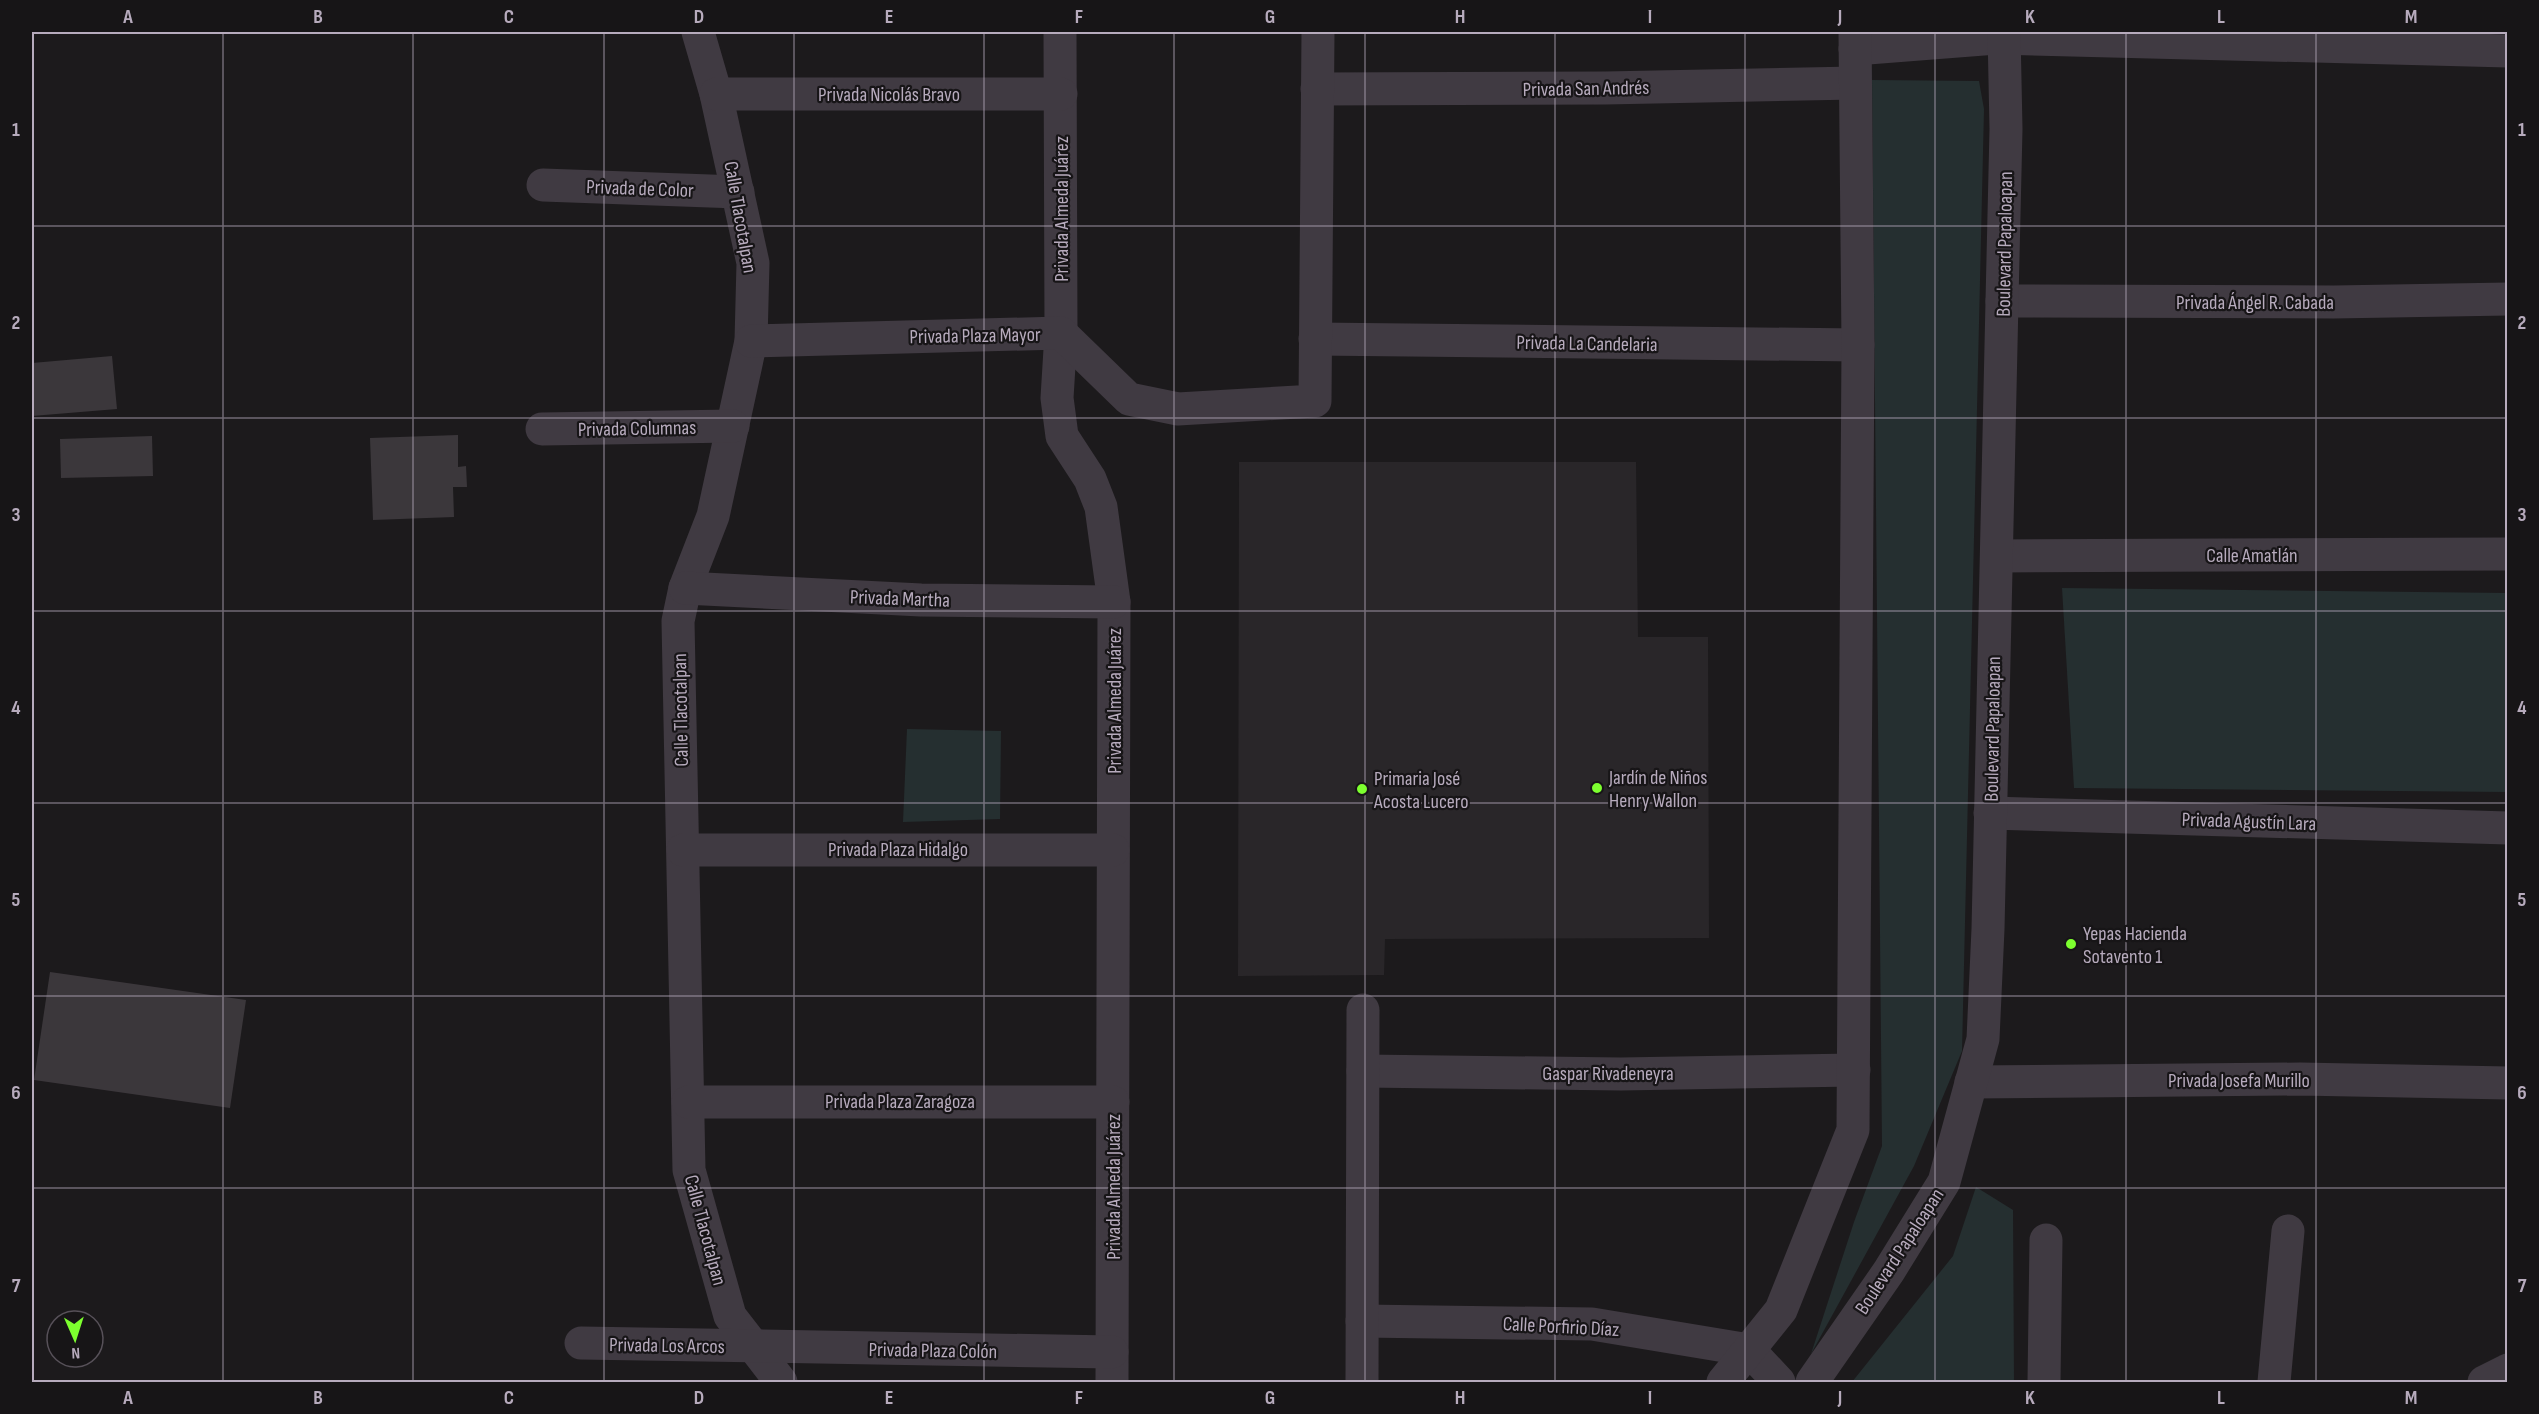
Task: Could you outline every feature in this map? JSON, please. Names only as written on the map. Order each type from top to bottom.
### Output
[{"type":"street","name":"Calle Tlacotalpan","points":[[698,32],[716,94],[753,263],[750,341],[733,426],[713,516],[685,588],[678,621],[689,1170],[730,1316],[781,1383]]},
{"type":"street","name":"Privada Almeda Juárez","points":[[1060,32],[1061,333],[1057,398],[1062,436],[1090,479],[1101,507],[1114,602],[1112,1367]]},
{"type":"street","points":[[1315,339],[1318,32]]},
{"type":"street","points":[[1723,1383],[1781,1310],[1853,1130],[1858,345],[1855,40],[2004,35],[2508,51]]},
{"type":"street","name":"Boulevard Papaloapan","points":[[1812,1383],[1889,1271],[1944,1182],[1983,1039],[2006,129],[2004,35]]},
{"type":"street","name":"Privada San Andrés","points":[[1317,89],[1605,88],[1855,83]]},
{"type":"street","name":"Privada Nicolás Bravo","points":[[716,94],[1061,94]]},
{"type":"street","name":"Privada de Color","points":[[543,185],[738,192]]},
{"type":"street","name":"Privada Ángel R. Cabada","points":[[2002,302],[2334,302],[2508,299]]},
{"type":"street","name":"Privada Plaza Mayor","points":[[750,341],[1061,333],[1129,399],[1178,409],[1315,401],[1315,339]]},
{"type":"street","name":"Privada La Candelaria","points":[[1315,339],[1858,345]]},
{"type":"street","name":"Privada Columnas","points":[[542,429],[733,426]]},
{"type":"street","name":"Calle Amatlán","points":[[1997,555],[2508,554]]},
{"type":"street","name":"Privada Martha","points":[[685,588],[921,600],[1114,602]]},
{"type":"street","name":"Privada Agustín Lara","points":[[1990,813],[2508,828]]},
{"type":"street","name":"Privada Plaza Hidalgo","points":[[683,850],[1113,850]]},
{"type":"street","points":[[1362,1383],[1363,1010]]},
{"type":"street","name":"Gaspar Rivadeneyra","points":[[1363,1071],[1621,1074],[1854,1070]]},
{"type":"street","name":"Privada Josefa Murillo","points":[[1971,1082],[2300,1079],[2508,1083]]},
{"type":"street","name":"Privada Plaza Zaragoza","points":[[688,1102],[1113,1102]]},
{"type":"street","points":[[2274,1383],[2288,1231]]},
{"type":"street","points":[[2044,1383],[2046,1240]]},
{"type":"street","name":"Calle Porfirio Díaz","points":[[1362,1321],[1592,1324],[1749,1350]]},
{"type":"street","name":"Privada Los Arcos","points":[[581,1343],[754,1347]]},
{"type":"street","name":"Privada Plaza Colón","points":[[754,1347],[1112,1367]]},
{"type":"street","points":[[1749,1350],[1779,1383]]},
{"type":"street","points":[[2484,1383],[2508,1370]]},
{"type":"shaded area","points":[[1872,80],[1979,81],[1984,109],[1962,1051],[1914,1166],[1811,1354],[1854,1222],[1882,1146]]},
{"type":"shaded area","name":"Primaria José Acosta Lucero","points":[[1239,462],[1636,462],[1638,637],[1708,637],[1709,938],[1385,939],[1384,975],[1238,976]]},
{"type":"shaded area","points":[[2062,588],[2507,593],[2507,792],[2074,788]]},
{"type":"shaded area","points":[[907,729],[1001,731],[1000,819],[903,822]]},
{"type":"shaded area","points":[[1976,1187],[2013,1210],[2014,1382],[1852,1382],[1953,1256]]},
{"type":"building","points":[[112,356],[117,409],[32,416],[32,363]]},
{"type":"building","points":[[458,435],[458,467],[466,466],[467,487],[453,487],[454,517],[373,520],[370,438]]},
{"type":"building","points":[[152,436],[153,476],[61,478],[60,439]]},
{"type":"building","points":[[50,972],[246,1000],[230,1108],[34,1080]]},
{"type":"place","name":"Jardín de Niños Henry Wallon","points":[[1597,788]]},
{"type":"place","name":"Primaria José Acosta Lucero","points":[[1362,789]]},
{"type":"place","name":"Yepas Hacienda Sotavento 1","points":[[2071,944]]}]
